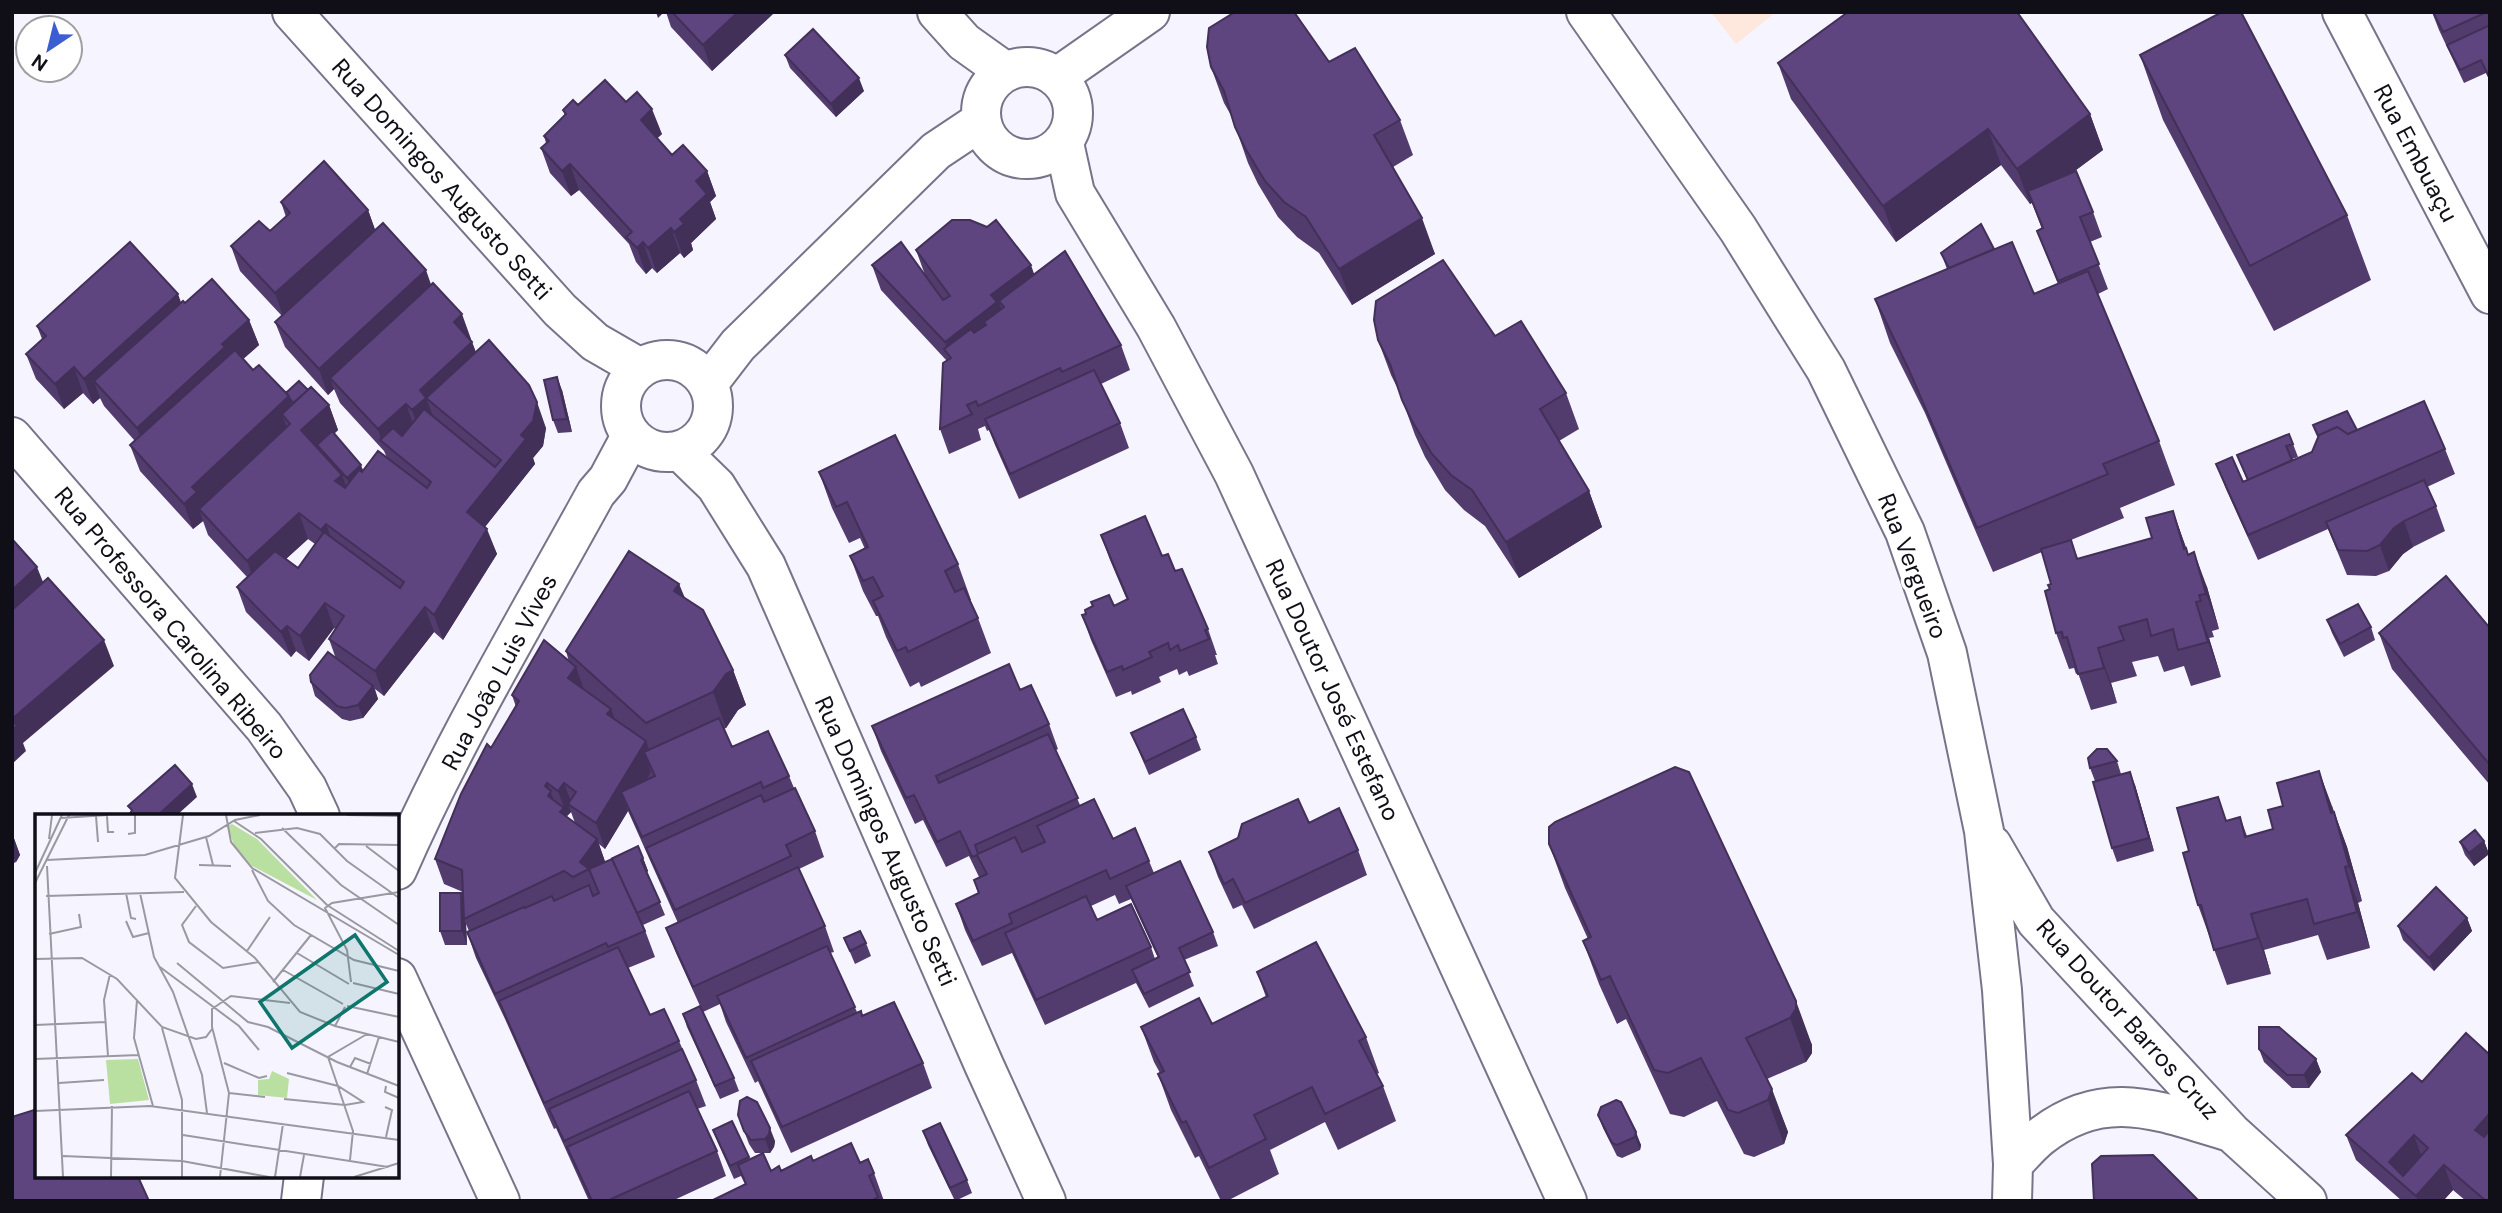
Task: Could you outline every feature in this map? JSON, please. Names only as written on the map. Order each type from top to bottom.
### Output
[{"type":"street","name":"Rua Domingos Augusto Setti","points":[[292,12],[560,310],[631,378]]},
{"type":"street","name":"Rua Doutor José Estefano","points":[[937,12],[964,42],[1011,123],[1075,192],[1156,327],[1234,474],[1567,1201]]},
{"type":"street","points":[[1057,77],[1150,12]]},
{"type":"street","name":"Rua Vergueiro","points":[[1586,12],[1738,229],[1826,370],[1905,533],[1947,653],[1984,831],[2003,990],[2012,1182]]},
{"type":"street","name":"Rua Embuaçu","points":[[2343,12],[2490,293]]},
{"type":"street","points":[[699,375],[738,345],[936,151],[1011,123],[1073,121],[1071,96],[1057,77],[1046,70],[1019,67],[1011,123]]},
{"type":"street","points":[[664,359],[699,375],[714,410],[667,443],[621,413],[631,378],[664,359]]},
{"type":"street","name":"Rua Professora Carolina Ribeiro","points":[[12,437],[264,727],[307,788],[319,814]]},
{"type":"street","name":"Rua Domingos Augusto Setti","points":[[667,443],[716,486],[766,566],[1046,1201]]},
{"type":"street","name":"Rua João Luis Vives","points":[[399,865],[414,831],[521,627],[596,492],[608,479],[667,443]]},
{"type":"street","name":"Rua Doutor Barros Cruz","points":[[1984,831],[2036,921],[2231,1132],[2307,1201]]},
{"type":"street","points":[[399,982],[500,1201]]},
{"type":"street","name":"Rua Doutor Barros Cruz","points":[[2012,1182],[2039,1137],[2068,1118],[2105,1106],[2146,1108],[2231,1132]]},
{"type":"street","points":[[301,1201],[304,1178]]},
{"type":"shaded area","points":[[1711,12],[1776,12],[1736,44]]},
{"type":"building","points":[[672,12],[738,12],[703,45]]},
{"type":"building","points":[[1235,12],[1294,12],[1329,62],[1355,48],[1400,120],[1374,135],[1422,218],[1339,269],[1306,217],[1284,202],[1265,181],[1235,127],[1224,91],[1211,67],[1207,47],[1209,28]]},
{"type":"building","points":[[1848,12],[2017,12],[2090,114],[2017,169],[1988,129],[1883,206],[1778,63]]},
{"type":"building","points":[[2222,12],[2241,12],[2347,215],[2250,266],[2140,55]]},
{"type":"building","points":[[2433,12],[2487,12],[2443,32]]},
{"type":"building","points":[[2490,25],[2490,79],[2481,60],[2460,70],[2447,45]]},
{"type":"building","points":[[813,29],[859,78],[831,104],[785,55]]},
{"type":"building","points":[[605,80],[626,102],[637,92],[652,109],[641,120],[672,155],[683,145],[707,171],[696,181],[707,194],[680,219],[684,224],[674,232],[671,228],[648,248],[643,242],[637,248],[626,237],[632,232],[570,164],[562,171],[541,148],[549,141],[544,136],[566,114],[563,110],[573,100],[578,105]]},
{"type":"building","points":[[324,161],[368,210],[275,293],[231,246],[259,221],[270,231],[290,213],[281,202]]},
{"type":"building","points":[[2076,171],[2093,212],[2080,217],[2099,264],[2058,281],[2037,231],[2043,228],[2028,191]]},
{"type":"building","points":[[952,220],[970,220],[987,227],[996,220],[1031,265],[991,295],[997,302],[945,342],[872,265],[901,242],[943,300],[950,296],[916,250]]},
{"type":"building","points":[[383,223],[426,270],[319,369],[275,322]]},
{"type":"building","points":[[1981,224],[1994,249],[1949,268],[1941,253]]},
{"type":"building","points":[[130,242],[178,294],[84,379],[74,367],[55,384],[26,354],[46,336],[37,326]]},
{"type":"building","points":[[2012,242],[2034,294],[2088,271],[2159,441],[2103,464],[2108,474],[1977,528],[1909,370],[1875,299]]},
{"type":"building","points":[[1065,251],[1121,345],[1062,372],[1060,368],[978,406],[976,401],[967,405],[972,414],[940,429],[943,363],[951,358],[944,349],[971,329],[974,333],[986,325],[984,322],[1004,307],[999,301]]},
{"type":"building","points":[[1443,260],[1495,336],[1521,321],[1566,393],[1540,409],[1589,491],[1506,542],[1472,490],[1451,475],[1432,454],[1402,400],[1390,364],[1378,340],[1374,320],[1376,301]]},
{"type":"building","points":[[212,279],[249,320],[222,344],[225,347],[137,428],[94,381],[183,301],[185,303]]},
{"type":"building","points":[[433,283],[462,314],[454,322],[472,342],[420,390],[426,398],[412,410],[406,404],[378,429],[330,378]]},
{"type":"building","points":[[489,340],[529,385],[537,402],[533,421],[521,435],[526,439],[467,512],[487,529],[434,615],[425,607],[375,671],[329,639],[344,616],[325,603],[300,636],[287,626],[281,632],[237,587],[275,551],[298,568],[324,532],[400,588],[404,582],[326,524],[321,530],[299,513],[247,561],[199,509],[290,424],[282,414],[311,387],[329,405],[301,430],[342,475],[335,481],[345,488],[378,451],[427,488],[431,482],[380,440],[393,428],[402,436],[424,409],[495,467],[501,460],[426,398]]},
{"type":"building","points":[[235,350],[253,370],[259,365],[289,396],[192,487],[197,492],[184,504],[130,445]]},
{"type":"building","points":[[1094,370],[1120,423],[1010,474],[985,419]]},
{"type":"building","points":[[557,377],[567,419],[553,420],[544,380]]},
{"type":"building","points":[[299,381],[308,390],[293,403],[286,393]]},
{"type":"building","points":[[2424,401],[2445,449],[2248,535],[2216,464],[2232,457],[2243,482],[2312,452],[2319,435],[2337,427],[2348,434]]},
{"type":"building","points":[[2347,411],[2357,430],[2348,434],[2337,427],[2318,436],[2313,425]]},
{"type":"building","points":[[332,431],[361,465],[347,478],[317,445]]},
{"type":"building","points":[[2289,434],[2293,444],[2286,446],[2292,460],[2248,480],[2237,455]]},
{"type":"building","points":[[895,435],[958,564],[945,571],[955,592],[964,588],[978,618],[908,652],[906,647],[897,651],[873,601],[883,596],[873,577],[863,581],[850,556],[868,547],[847,502],[836,507],[819,472]]},
{"type":"building","points":[[2424,480],[2436,506],[2404,521],[2394,528],[2380,545],[2367,551],[2338,550],[2326,522]]},
{"type":"building","points":[[2173,511],[2184,549],[2186,548],[2188,555],[2194,552],[2206,594],[2199,595],[2201,601],[2196,602],[2208,642],[2178,650],[2173,629],[2151,636],[2147,619],[2119,627],[2124,640],[2098,648],[2104,668],[2078,674],[2067,637],[2063,638],[2062,632],[2056,633],[2045,591],[2050,589],[2048,585],[2051,584],[2041,549],[2071,540],[2077,559],[2152,538],[2146,518]]},
{"type":"building","points":[[1145,516],[1162,556],[1168,554],[1175,571],[1182,569],[1208,629],[1205,630],[1209,639],[1180,651],[1178,645],[1170,650],[1168,643],[1149,652],[1152,657],[1123,670],[1122,666],[1107,672],[1082,615],[1093,606],[1091,602],[1109,595],[1114,606],[1128,599],[1101,535]]},
{"type":"building","points":[[12,539],[37,567],[12,590]]},
{"type":"building","points":[[629,551],[679,584],[674,591],[703,610],[733,670],[726,674],[713,692],[646,723],[566,651]]},
{"type":"building","points":[[2446,576],[2490,628],[2490,765],[2379,633]]},
{"type":"building","points":[[48,578],[104,640],[12,719],[12,610]]},
{"type":"building","points":[[2358,604],[2371,627],[2340,644],[2327,620]]},
{"type":"building","points":[[544,640],[576,667],[568,678],[611,709],[607,714],[646,741],[596,823],[568,804],[576,792],[564,783],[558,791],[547,783],[545,786],[551,791],[548,796],[564,808],[560,812],[597,839],[580,862],[589,869],[573,877],[564,871],[464,919],[462,870],[435,859],[461,794],[487,744],[491,748],[519,701],[512,695]]},
{"type":"building","points":[[328,652],[373,686],[358,705],[345,708],[337,706],[311,682],[310,675]]},
{"type":"building","points":[[1009,664],[1020,690],[1031,685],[1049,724],[936,776],[939,783],[1048,734],[1078,798],[975,845],[978,854],[1015,837],[1022,852],[1045,842],[1037,826],[1094,799],[1113,839],[1135,828],[1149,861],[1110,879],[1106,870],[1009,914],[1012,923],[973,941],[956,904],[979,893],[974,880],[987,874],[977,855],[972,857],[960,831],[937,842],[914,795],[906,798],[872,726]]},
{"type":"building","points":[[1183,709],[1196,737],[1145,762],[1131,733]]},
{"type":"building","points":[[719,718],[732,747],[768,731],[789,776],[763,788],[761,782],[642,837],[621,792],[655,776],[644,752]]},
{"type":"building","points":[[2097,749],[2107,749],[2117,761],[2090,768],[2088,758]]},
{"type":"building","points":[[175,765],[192,784],[159,814],[130,814],[132,810],[128,806]]},
{"type":"building","points":[[1675,767],[1689,772],[1796,1001],[1796,1009],[1790,1018],[1746,1038],[1772,1089],[1768,1100],[1738,1113],[1728,1110],[1701,1058],[1668,1073],[1654,1070],[1610,976],[1601,980],[1583,941],[1591,937],[1549,844],[1549,827],[1555,822]]},
{"type":"building","points":[[2319,771],[2349,866],[2345,867],[2357,912],[2314,924],[2307,899],[2251,914],[2258,938],[2214,950],[2183,853],[2189,851],[2177,808],[2218,797],[2226,821],[2240,817],[2245,837],[2273,829],[2268,810],[2283,806],[2277,783]]},
{"type":"building","points":[[2130,772],[2149,838],[2112,848],[2093,782]]},
{"type":"building","points":[[795,788],[815,831],[786,845],[791,856],[675,910],[646,848],[761,795],[764,802]]},
{"type":"building","points":[[1298,799],[1309,823],[1339,808],[1358,850],[1245,903],[1233,879],[1224,884],[1209,852],[1238,838],[1242,824]]},
{"type":"building","points":[[2475,830],[2484,841],[2469,853],[2460,842]]},
{"type":"building","points":[[638,846],[643,858],[641,860],[660,902],[637,913],[611,859]]},
{"type":"building","points":[[612,859],[645,931],[608,947],[606,943],[495,994],[467,932],[552,896],[554,901],[589,885],[593,896],[599,893],[589,869]]},
{"type":"building","points":[[1180,861],[1213,932],[1179,948],[1190,972],[1144,994],[1132,970],[1159,957],[1126,886]]},
{"type":"building","points":[[798,867],[825,926],[693,987],[666,928]]},
{"type":"building","points":[[2436,887],[2467,918],[2429,958],[2398,926]]},
{"type":"building","points":[[440,893],[461,893],[462,931],[440,931]]},
{"type":"building","points":[[1086,896],[1097,920],[1131,904],[1151,947],[1036,1000],[1005,933]]},
{"type":"building","points":[[860,931],[866,943],[850,951],[844,938]]},
{"type":"building","points":[[1316,942],[1366,1037],[1359,1041],[1383,1086],[1325,1114],[1312,1087],[1254,1115],[1266,1139],[1209,1168],[1186,1121],[1182,1123],[1158,1074],[1164,1071],[1141,1027],[1199,998],[1212,1024],[1268,996],[1257,972]]},
{"type":"building","points":[[827,946],[855,1007],[746,1058],[717,996]]},
{"type":"building","points":[[618,947],[650,1015],[664,1009],[679,1041],[544,1103],[499,1001]]},
{"type":"building","points":[[894,1002],[923,1063],[782,1127],[751,1061],[861,1011],[862,1016]]},
{"type":"building","points":[[700,1006],[734,1078],[715,1086],[683,1014]]},
{"type":"building","points":[[2259,1027],[2279,1027],[2316,1059],[2304,1075],[2287,1075],[2259,1049]]},
{"type":"building","points":[[2466,1033],[2490,1053],[2490,1113],[2475,1130],[2484,1137],[2490,1130],[2490,1201],[2486,1201],[2444,1165],[2416,1196],[2346,1135],[2412,1073],[2422,1082]],"holes":[[[2414,1135],[2428,1148],[2403,1176],[2389,1162]]]},
{"type":"building","points":[[682,1049],[696,1080],[564,1141],[549,1109]]},
{"type":"building","points":[[689,1091],[717,1151],[607,1201],[592,1201],[567,1147]]},
{"type":"building","points":[[747,1097],[757,1102],[770,1128],[765,1139],[751,1140],[744,1131],[738,1115],[740,1101]]},
{"type":"building","points":[[1616,1100],[1621,1102],[1636,1132],[1635,1137],[1617,1145],[1612,1143],[1598,1115],[1601,1107]]},
{"type":"building","points":[[35,1110],[35,1178],[138,1178],[149,1201],[12,1201],[12,1117]]},
{"type":"building","points":[[732,1121],[749,1157],[730,1166],[713,1130]]},
{"type":"building","points":[[940,1123],[967,1180],[950,1188],[923,1131]]},
{"type":"building","points":[[851,1143],[860,1163],[868,1159],[874,1173],[869,1176],[878,1197],[871,1201],[711,1201],[746,1184],[738,1165],[763,1153],[771,1171],[779,1166],[781,1171],[811,1156],[813,1161]]},
{"type":"building","points":[[2153,1155],[2199,1201],[2094,1201],[2092,1164],[2101,1156]]}]
